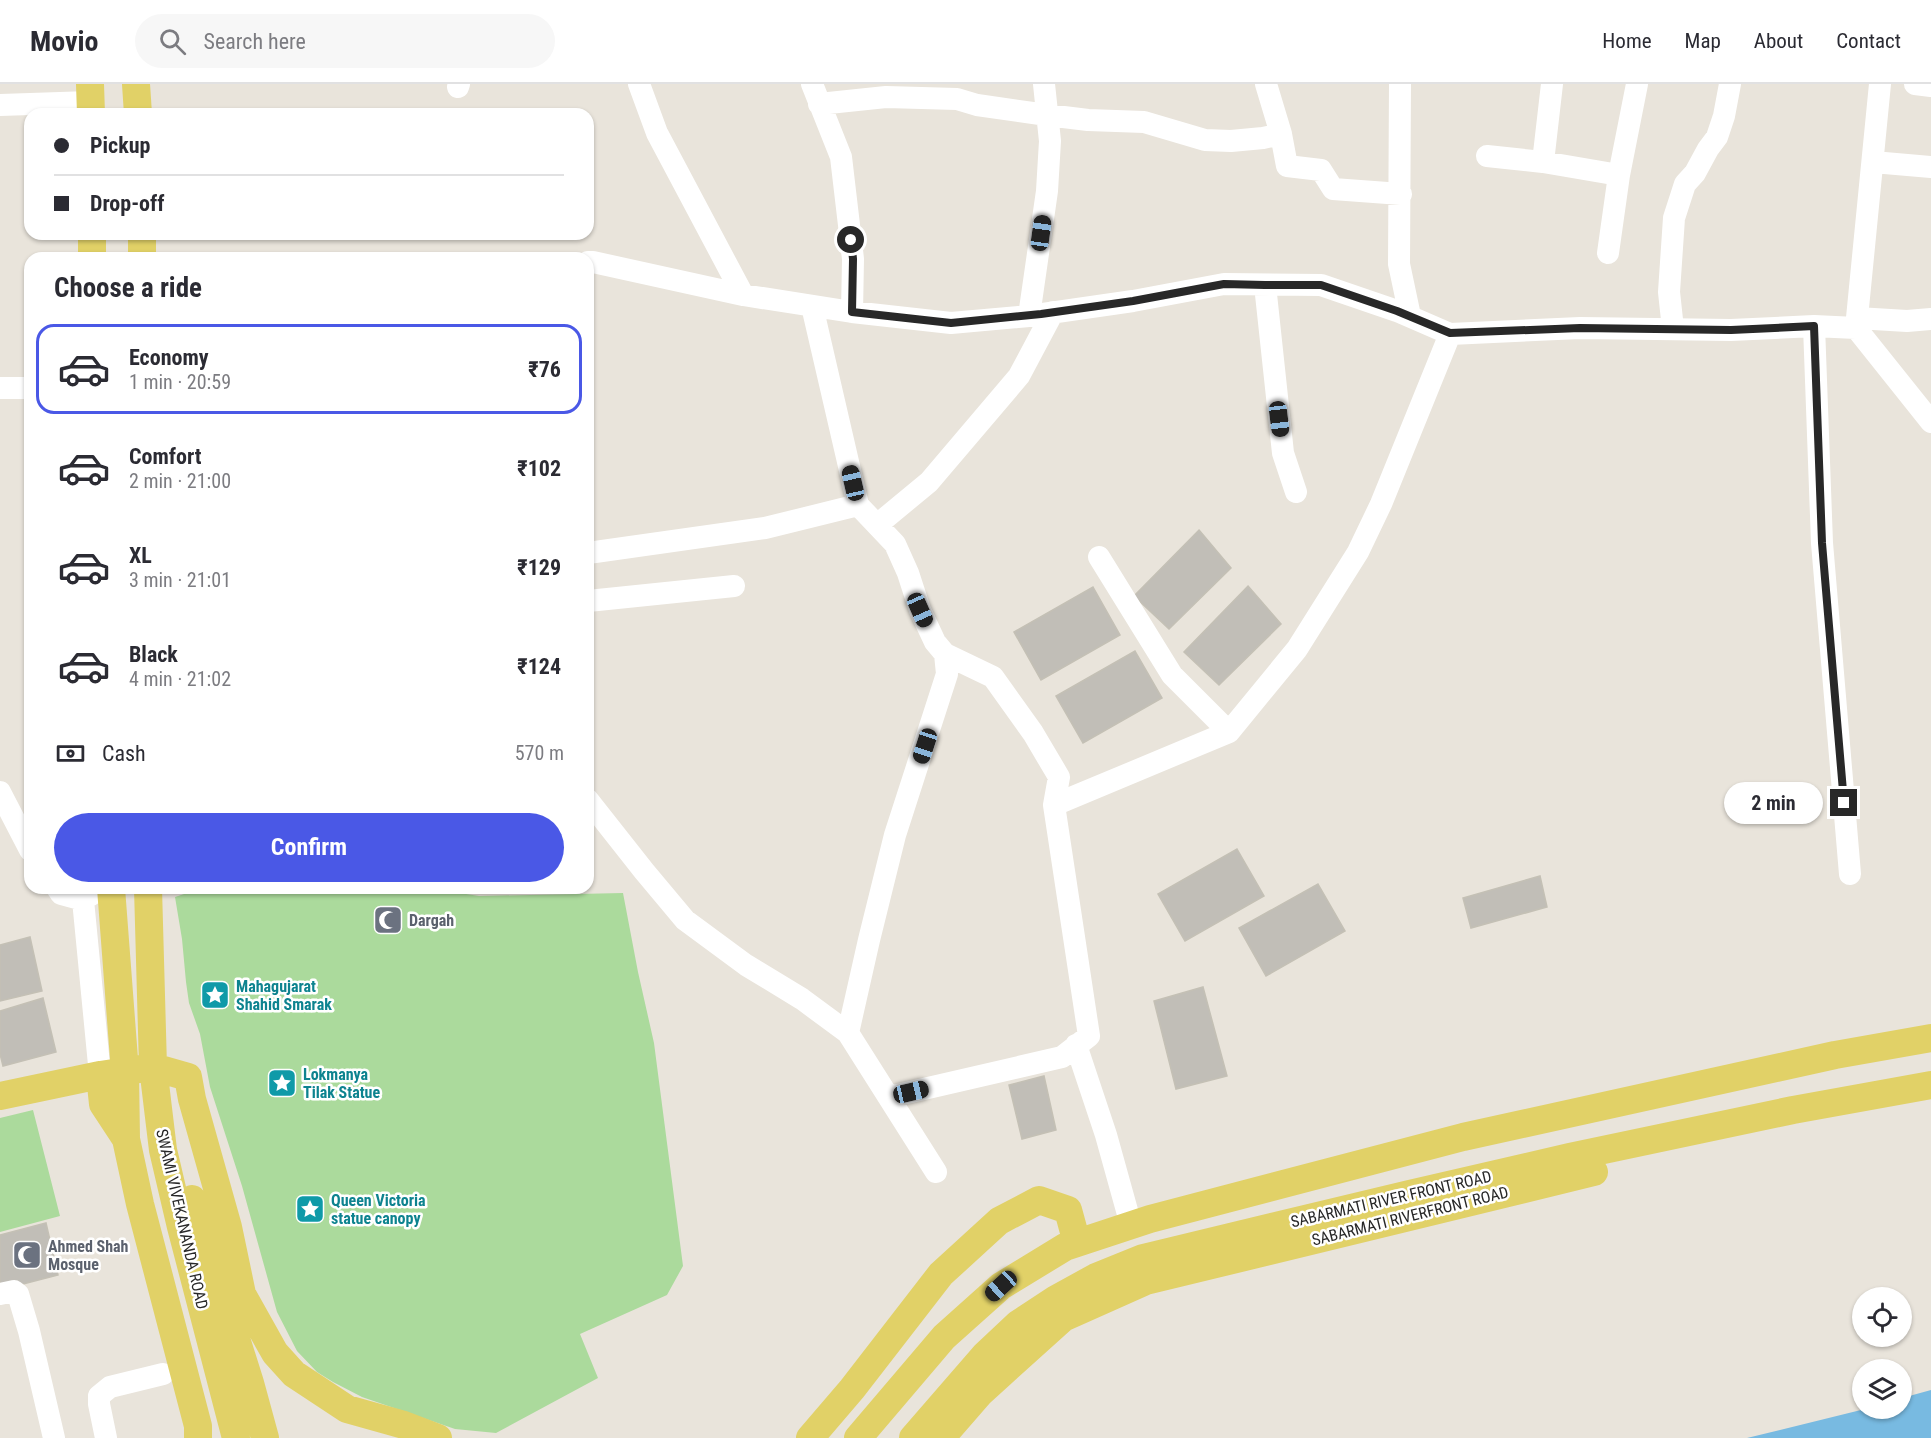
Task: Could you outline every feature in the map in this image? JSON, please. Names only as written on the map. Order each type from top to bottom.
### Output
[{"type":"main road","points":[[136,84],[138,108]]},
{"type":"main road","points":[[111,894],[112,1073],[103,1104],[126,1139],[198,1426],[198,1438]]},
{"type":"main road","name":"SWAMI VIVEKANANDA ROAD","points":[[148,894],[153,1067],[164,1150],[181,1227],[236,1438]]},
{"type":"main road","points":[[858,1438],[944,1338],[1001,1286],[1065,1247],[1131,1225],[1463,1137],[1835,1055],[1931,1038]]},
{"type":"main road","points":[[0,1096],[153,1067],[188,1077],[192,1099],[228,1227],[242,1293],[275,1353],[294,1374],[347,1409],[404,1425],[438,1438]]},
{"type":"main road","name":"SABARMATI RIVER FRONT ROAD","points":[[913,1438],[985,1355],[1018,1324],[1056,1299],[1096,1277],[1143,1258],[1570,1157],[1793,1110],[1931,1085]]},
{"type":"main road","name":"SABARMATI RIVERFRONT ROAD","points":[[941,1438],[980,1393],[1063,1318],[1146,1281],[1612,1167],[1931,1103]]},
{"type":"main road","points":[[164,1150],[189,1191],[250,1383],[265,1438]]},
{"type":"main road","points":[[810,1438],[852,1389],[941,1274],[999,1221],[1039,1200],[1068,1210],[1077,1243]]},
{"type":"street","points":[[639,84],[657,133],[743,295]]},
{"type":"street","points":[[1029,316],[1047,191],[1050,141],[1044,84]]},
{"type":"street","points":[[1266,84],[1281,134],[1287,166],[1321,170],[1333,189],[1401,194]]},
{"type":"street","points":[[1400,84],[1399,264],[1410,316]]},
{"type":"street","points":[[1543,162],[1552,84]]},
{"type":"street","points":[[1608,254],[1619,175],[1637,84]]},
{"type":"street","points":[[1673,329],[1669,292],[1674,218],[1685,184],[1695,173],[1717,136],[1724,116],[1730,84]]},
{"type":"street","points":[[1880,84],[1857,323],[1931,422]]},
{"type":"street","points":[[1915,84],[1931,86]]},
{"type":"street","points":[[852,312],[853,259],[841,157],[816,94],[957,99],[977,105],[1047,115],[1088,120],[1144,122],[1205,140],[1231,141],[1281,134]]},
{"type":"street","points":[[0,105],[90,100]]},
{"type":"street","points":[[1487,156],[1543,162],[1619,175]]},
{"type":"street","points":[[1873,162],[1931,167]]},
{"type":"street","points":[[594,262],[743,295],[852,312],[951,323],[1029,316],[1133,301],[1224,284],[1321,285],[1410,316],[1450,333],[1580,328],[1731,330],[1931,319]]},
{"type":"street","points":[[1265,285],[1283,453],[1296,492]]},
{"type":"street","points":[[812,306],[858,505],[895,544],[935,642],[945,654],[993,677],[1033,732],[1059,777],[1054,805],[1089,1036],[1062,1057],[890,1097]]},
{"type":"street","points":[[877,525],[929,482],[1019,376],[1053,312]]},
{"type":"street","points":[[1814,326],[1822,543],[1850,874]]},
{"type":"street","points":[[1054,805],[1229,732],[1297,649],[1358,552],[1381,504],[1450,333]]},
{"type":"street","points":[[0,388],[24,388]]},
{"type":"street","points":[[594,552],[765,528],[858,505]]},
{"type":"street","points":[[1099,557],[1172,675],[1229,732]]},
{"type":"street","points":[[594,600],[734,586]]},
{"type":"street","points":[[848,1033],[895,835],[947,674],[945,654]]},
{"type":"street","points":[[0,792],[24,838]]},
{"type":"street","points":[[594,808],[686,920],[746,965],[802,999],[848,1033],[936,1173]]},
{"type":"street","points":[[62,894],[83,900],[93,894]]},
{"type":"street","points":[[83,900],[112,1073]]},
{"type":"street","points":[[1076,1045],[1106,1135],[1131,1225]]},
{"type":"street","points":[[0,1294],[14,1291],[18,1294],[54,1438]]},
{"type":"street","points":[[106,1438],[99,1396],[110,1388],[163,1374]]},
{"type":"green space","points":[[623,893],[654,1043],[683,1266],[667,1295],[580,1334],[598,1378],[496,1433],[455,1429],[362,1397],[317,1372],[297,1351],[277,1312],[242,1186],[210,1087],[200,1034],[189,1003],[175,897],[184,894],[466,894],[479,896]]},
{"type":"green space","points":[[33,1110],[60,1216],[0,1232],[0,1118]]},
{"type":"water","points":[[1931,1390],[1931,1438],[1747,1438],[1852,1412],[1852,1419],[1912,1419],[1912,1395]]},
{"type":"building","points":[[1199,530],[1231,568],[1169,629],[1134,596]]},
{"type":"building","points":[[1248,586],[1281,624],[1219,685],[1184,652]]},
{"type":"building","points":[[1093,587],[1120,635],[1041,680],[1014,632]]},
{"type":"building","points":[[1135,651],[1162,698],[1083,743],[1056,696]]},
{"type":"building","points":[[1237,849],[1264,896],[1185,941],[1158,894]]},
{"type":"building","points":[[1540,876],[1547,907],[1471,928],[1463,898]]},
{"type":"building","points":[[1318,884],[1345,931],[1266,976],[1239,928]]},
{"type":"building","points":[[30,937],[42,991],[0,1001],[0,945]]},
{"type":"building","points":[[1203,987],[1227,1076],[1176,1089],[1154,1001]]},
{"type":"building","points":[[43,998],[56,1052],[3,1066],[0,1054],[0,1011]]},
{"type":"building","points":[[1044,1076],[1056,1130],[1022,1139],[1009,1085]]},
{"type":"building","name":"Ahmed Shah Mosque","points":[[46,1223],[58,1275],[0,1290],[0,1235]]},
{"type":"place","name":"Dargah","points":[[388,920]]},
{"type":"place","name":"Mahagujarat Shahid Smarak","points":[[215,995]]},
{"type":"place","name":"Lokmanya Tilak Statue","points":[[282,1083]]},
{"type":"place","name":"Queen Victoria statue canopy","points":[[310,1209]]},
{"type":"place","name":"Ahmed Shah Mosque","points":[[27,1255]]},
{"type":"route","points":[[851,240],[852,312],[951,323],[1029,316],[1133,301],[1224,284],[1321,285],[1397,311],[1450,333],[1580,328],[1731,330],[1814,326],[1822,543],[1844,803]]}]
